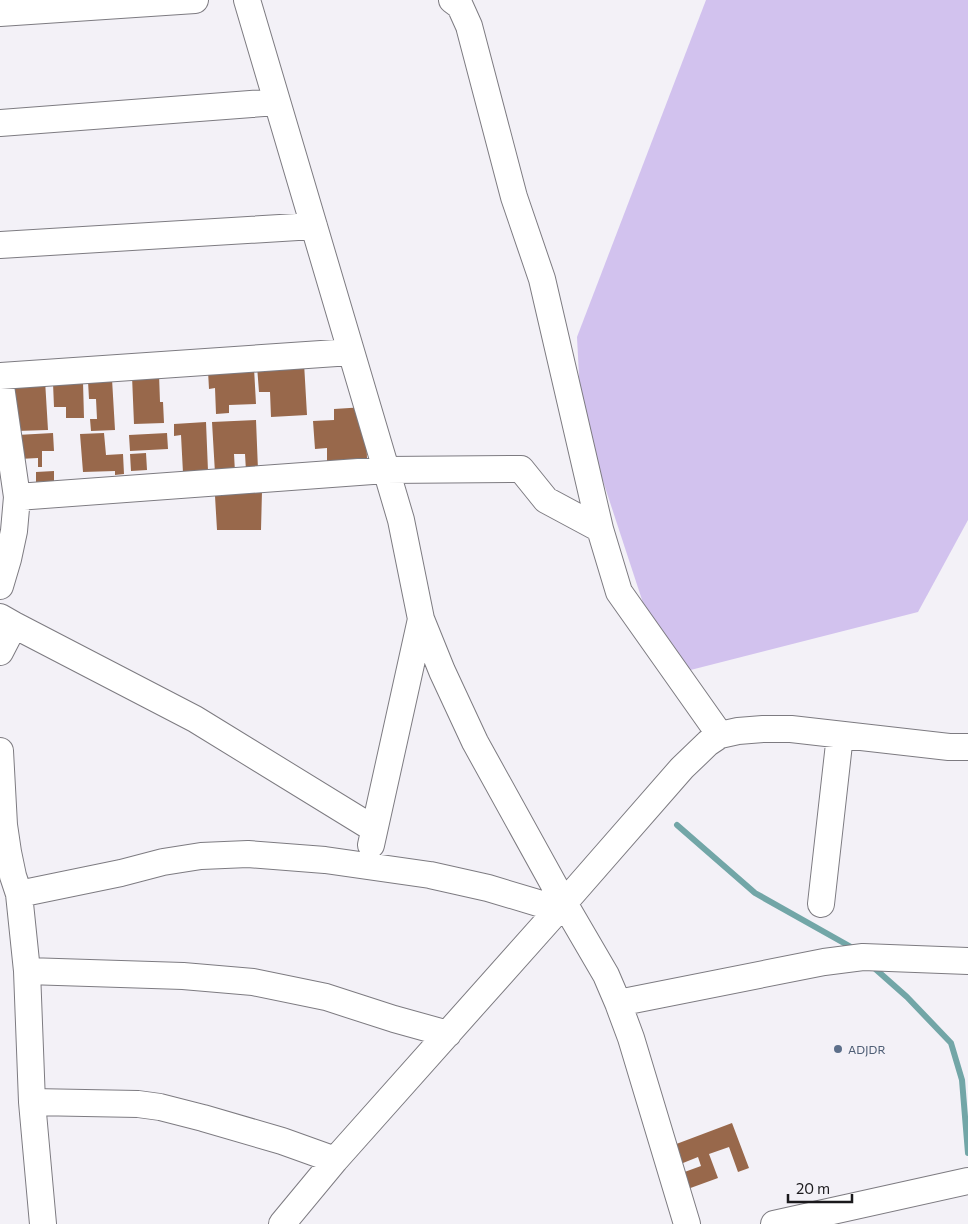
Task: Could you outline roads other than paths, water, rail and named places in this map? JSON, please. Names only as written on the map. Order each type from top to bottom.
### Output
[{"type":"street","points":[[0,13],[195,0]]},
{"type":"street","points":[[247,0],[401,520],[421,619],[442,671],[475,742],[561,906],[606,975],[634,1048],[687,1224]]},
{"type":"street","points":[[452,0],[460,6],[469,26],[514,196],[542,280],[600,529],[619,592],[720,735]]},
{"type":"street","points":[[0,123],[277,102]]},
{"type":"street","points":[[0,245],[314,226]]},
{"type":"street","points":[[0,586],[14,532],[17,497],[0,378],[351,352]]},
{"type":"street","points":[[17,497],[386,470],[521,469],[546,500],[600,529]]},
{"type":"street","points":[[367,866],[421,619]]},
{"type":"street","points":[[0,652],[7,621],[195,719],[374,829]]},
{"type":"street","points":[[282,1224],[335,1160],[682,768],[708,743],[720,735],[738,731],[791,729],[949,747],[968,747]]},
{"type":"street","points":[[821,904],[840,735]]},
{"type":"street","points":[[0,751],[4,825],[13,876],[19,894],[26,971],[32,1102],[43,1224]]},
{"type":"street","points":[[19,894],[121,874],[163,862],[201,856],[248,854],[325,860],[430,874],[561,906]]},
{"type":"street","points":[[618,1003],[824,962],[863,958],[968,961]]},
{"type":"street","points":[[26,971],[183,976],[253,982],[326,997],[448,1034]]},
{"type":"street","points":[[32,1102],[138,1104],[160,1107],[203,1118],[335,1160]]},
{"type":"street","points":[[774,1224],[968,1181]]},
{"type":"waterway","points":[[677,825],[755,893],[855,951]]},
{"type":"waterway","points":[[872,966],[907,997],[951,1043],[962,1080],[968,1153]]},
{"type":"place","name":"ADJDR","points":[[838,1049]]}]
